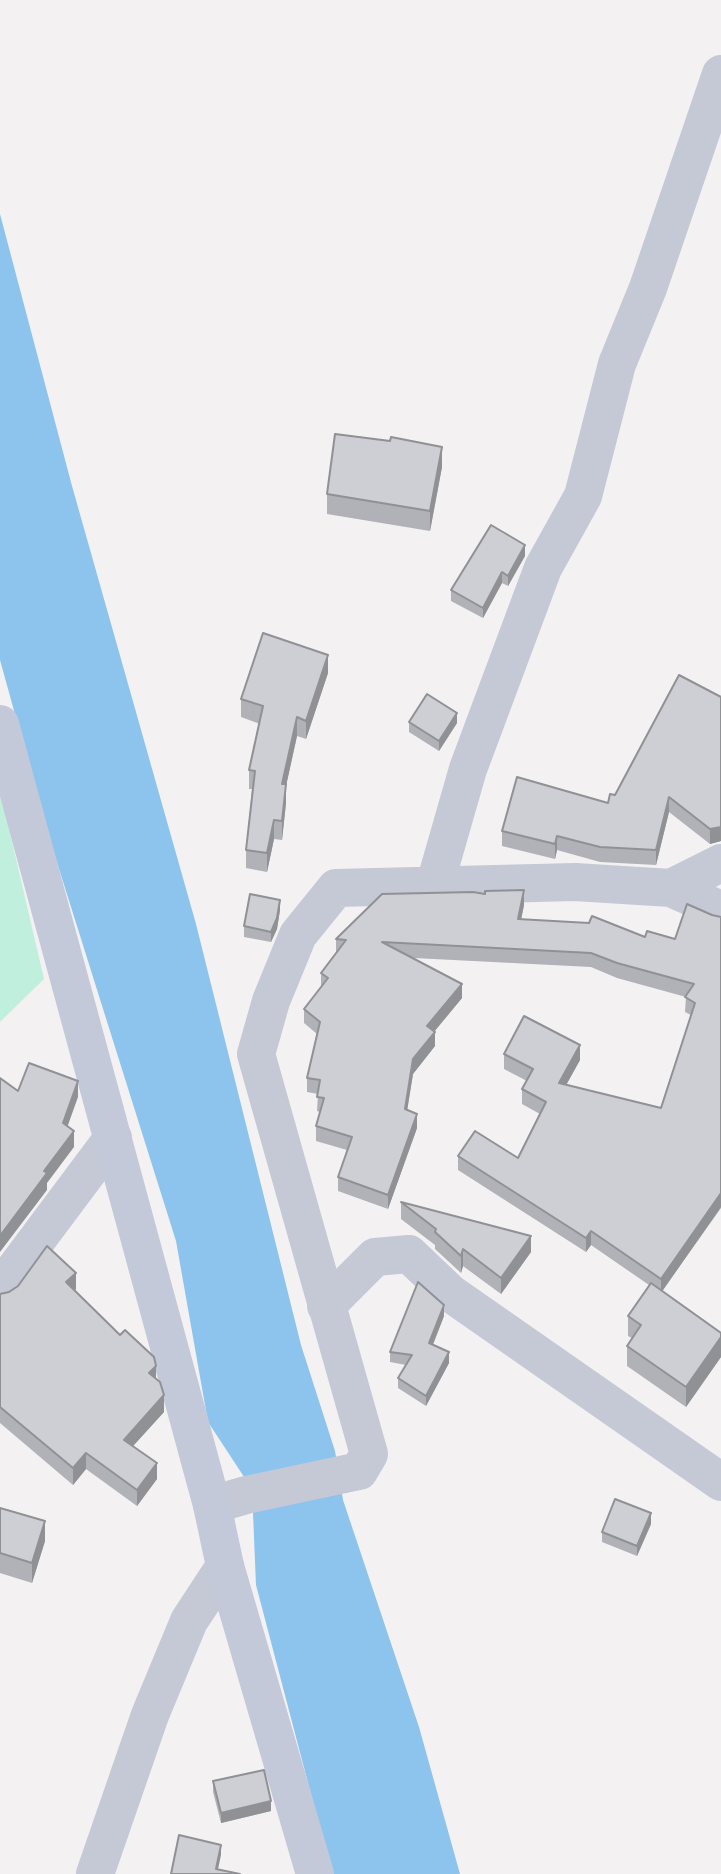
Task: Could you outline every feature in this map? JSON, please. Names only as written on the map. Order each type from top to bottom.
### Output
[{"type":"main road","points":[[0,723],[113,1138],[229,1500],[225,1566],[315,1874]]},
{"type":"street","points":[[435,884],[468,769],[543,568],[583,496],[617,364],[648,288],[721,75]]},
{"type":"street","points":[[671,888],[721,863]]},
{"type":"street","points":[[229,1500],[359,1471],[369,1454],[256,1054],[271,1001],[298,935],[336,888],[575,882],[671,888],[721,910]]},
{"type":"street","points":[[0,1289],[113,1138]]},
{"type":"street","points":[[326,1306],[375,1257],[409,1254],[450,1293],[721,1482]]},
{"type":"street","points":[[95,1874],[150,1715],[189,1621],[225,1566]]},
{"type":"green space","points":[[0,790],[44,979],[0,1022]]},
{"type":"water","points":[[0,214],[72,486],[196,924],[301,1345],[335,1451],[343,1500],[419,1727],[460,1874],[332,1874],[256,1585],[252,1489],[208,1422],[176,1241],[49,837],[0,660]]},
{"type":"building","points":[[335,434],[390,441],[391,437],[442,447],[430,511],[327,494]]},
{"type":"building","points":[[491,525],[525,545],[508,576],[502,572],[483,608],[451,590]]},
{"type":"building","points":[[263,633],[328,655],[306,721],[297,717],[282,784],[286,784],[282,821],[274,820],[267,853],[246,850],[255,771],[249,770],[263,706],[241,699]]},
{"type":"building","points":[[679,675],[721,697],[721,827],[710,829],[669,797],[656,850],[600,847],[557,836],[555,844],[502,831],[517,777],[608,803],[610,794],[615,795]]},
{"type":"building","points":[[427,694],[457,713],[439,741],[409,722]]},
{"type":"building","points":[[524,890],[518,919],[589,923],[592,916],[645,937],[647,931],[675,939],[687,904],[721,917],[721,1193],[661,1279],[591,1231],[586,1238],[458,1156],[475,1131],[518,1158],[546,1102],[522,1089],[533,1069],[504,1054],[524,1016],[580,1045],[559,1083],[661,1108],[695,1003],[685,997],[694,984],[591,953],[382,942],[462,984],[427,1026],[435,1032],[413,1059],[405,1109],[417,1114],[388,1195],[338,1177],[352,1137],[316,1126],[324,1098],[317,1097],[320,1080],[307,1078],[320,1022],[304,1009],[328,978],[321,973],[346,940],[336,939],[382,894],[485,894],[485,891]]},
{"type":"building","points":[[250,894],[280,900],[271,932],[244,926]]},
{"type":"building","points":[[29,1063],[78,1081],[63,1123],[74,1131],[44,1171],[47,1173],[0,1236],[0,1078],[18,1091]]},
{"type":"building","points":[[401,1202],[531,1236],[501,1278],[463,1249],[461,1256],[435,1232],[436,1229]]},
{"type":"building","points":[[47,1246],[76,1273],[66,1282],[120,1335],[125,1330],[154,1357],[156,1366],[149,1373],[160,1382],[164,1395],[124,1440],[157,1463],[137,1490],[86,1453],[73,1468],[0,1407],[0,1294],[18,1286]]},
{"type":"building","points":[[418,1282],[444,1305],[429,1343],[449,1352],[426,1396],[398,1378],[412,1355],[390,1352]]},
{"type":"building","points":[[651,1283],[721,1333],[721,1337],[686,1387],[627,1346],[641,1325],[628,1316]]},
{"type":"building","points":[[615,1499],[651,1513],[637,1546],[602,1532]]},
{"type":"building","points":[[0,1508],[45,1521],[32,1563],[0,1553]]},
{"type":"building","points":[[264,1770],[271,1801],[221,1813],[213,1781]]},
{"type":"building","points":[[179,1835],[221,1845],[216,1869],[240,1874],[171,1874]]}]
